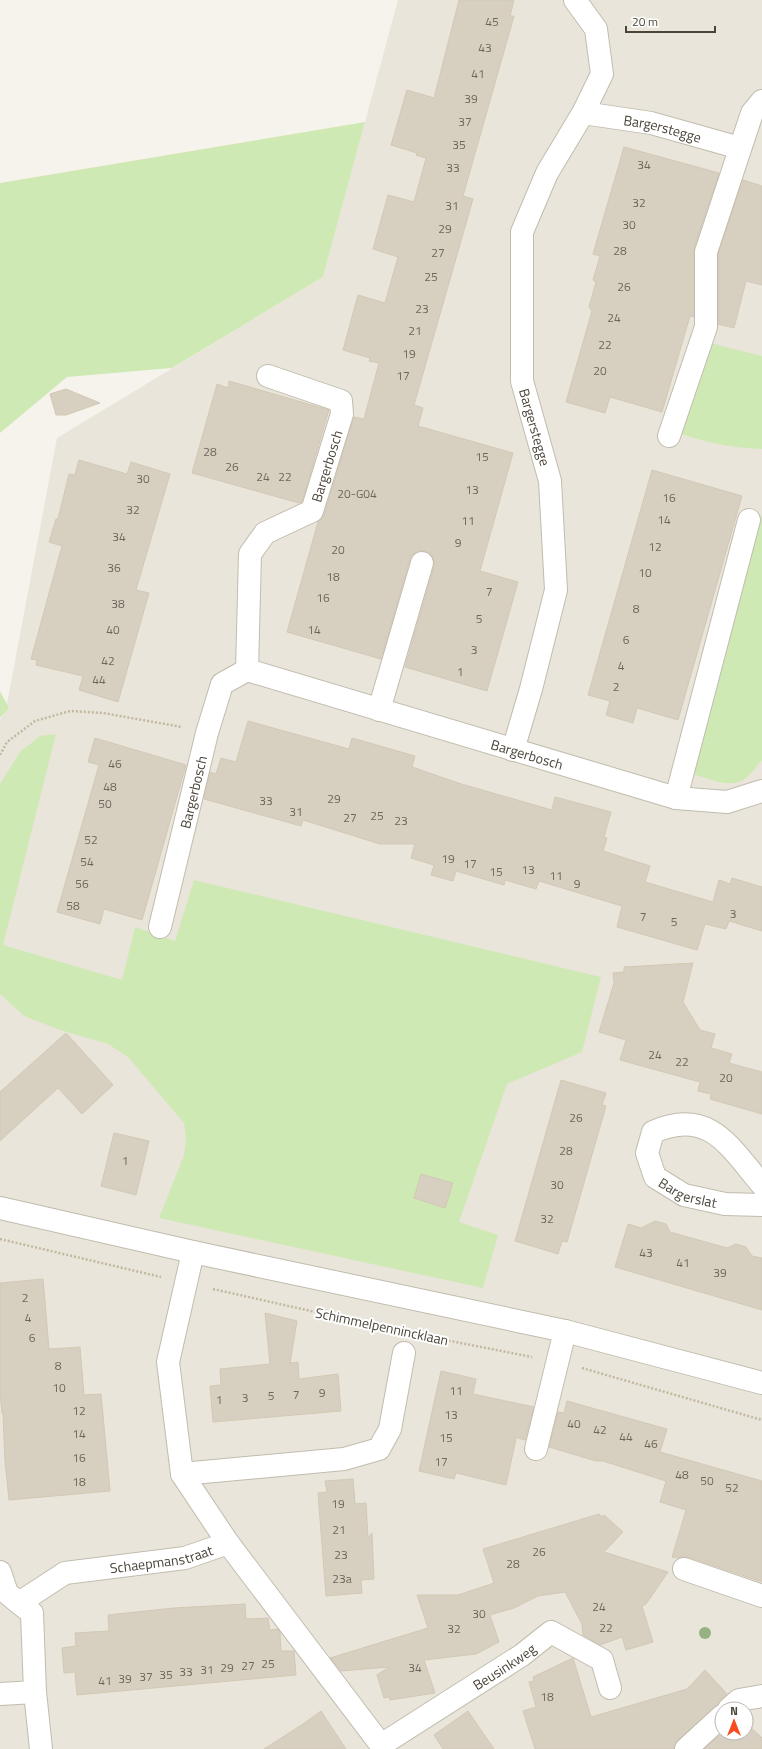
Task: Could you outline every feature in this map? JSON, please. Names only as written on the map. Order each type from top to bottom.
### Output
[{"type":"street","name":"Bargerstegge","points":[[513,750],[531,689],[556,590],[550,481],[522,381],[522,232],[547,173],[583,113],[602,74],[596,29],[575,0]]},
{"type":"street","points":[[669,436],[706,327],[706,252],[752,113],[762,101]]},
{"type":"street","name":"Bargerstegge","points":[[583,113],[651,123],[740,148]]},
{"type":"street","name":"Bargerbosch","points":[[247,670],[250,554],[265,533],[312,511],[342,414],[341,401],[268,376]]},
{"type":"street","points":[[676,798],[749,520]]},
{"type":"street","points":[[379,710],[422,563]]},
{"type":"street","name":"Bargerbosch","points":[[160,928],[207,733],[222,684],[247,670],[676,798],[727,802],[762,791]]},
{"type":"street","name":"Bargerslat","points":[[762,1185],[733,1149],[717,1134],[701,1126],[684,1124],[668,1126],[653,1132],[647,1153],[654,1177],[684,1195],[725,1204],[762,1205]]},
{"type":"street","points":[[0,1208],[194,1252],[565,1331],[762,1383]]},
{"type":"street","name":"Schaepmanstraat","points":[[19,1603],[65,1573],[185,1558],[228,1543],[182,1474],[168,1362],[194,1252]]},
{"type":"street","points":[[536,1449],[565,1331]]},
{"type":"street","points":[[182,1474],[344,1459],[379,1449],[390,1429],[404,1353]]},
{"type":"street","name":"Beusinkweg","points":[[228,1543],[383,1747],[522,1655],[551,1632],[602,1660],[610,1688]]},
{"type":"street","points":[[684,1569],[762,1596]]},
{"type":"street","points":[[0,1572],[7,1593],[32,1613],[35,1692],[41,1749]]},
{"type":"street","points":[[0,1694],[35,1692]]},
{"type":"street","points":[[738,1701],[762,1696]]},
{"type":"street","points":[[686,1749],[714,1723]]},
{"type":"path","points":[[0,755],[7,742],[35,721],[70,711],[103,713],[157,722],[207,733]]},
{"type":"path","name":"Schimmelpennincklaan","points":[[0,1239],[186,1283],[392,1329]]},
{"type":"path","name":"Schimmelpennincklaan","points":[[422,1336],[557,1361],[762,1420]]},
{"type":"shaded area","points":[[398,0],[762,0],[762,1749],[0,1749],[0,720],[6,709],[57,438],[323,277]]},
{"type":"green space","points":[[365,122],[323,277],[172,368],[67,377],[0,433],[0,183]]},
{"type":"green space","points":[[710,343],[762,356],[762,449],[741,448],[701,440],[681,434]]},
{"type":"green space","points":[[762,513],[762,760],[746,778],[739,782],[719,782],[687,772]]},
{"type":"green space","points":[[0,691],[9,708],[0,718]]},
{"type":"green space","points":[[56,734],[3,945],[122,980],[135,927],[175,941],[194,880],[601,977],[582,1052],[507,1084],[459,1222],[498,1235],[483,1288],[159,1218],[184,1155],[186,1139],[184,1123],[128,1057],[108,1044],[60,1030],[24,1016],[0,994],[0,784],[20,752],[40,736]]},
{"type":"building","points":[[459,0],[514,0],[510,16],[514,16],[463,196],[473,199],[414,405],[423,408],[418,426],[513,453],[480,571],[518,582],[487,691],[405,667],[434,567],[434,560],[431,555],[425,551],[419,551],[410,559],[381,659],[287,632],[318,522],[324,515],[354,417],[364,419],[379,363],[369,361],[370,358],[343,350],[358,295],[385,303],[398,257],[373,249],[388,195],[414,202],[426,158],[416,155],[417,153],[391,145],[407,90],[434,98]]},
{"type":"building","points":[[624,147],[719,173],[694,248],[694,317],[690,316],[662,412],[610,397],[605,413],[566,402],[592,311],[589,307],[596,282],[593,280],[600,256],[593,254]]},
{"type":"building","points":[[743,180],[762,186],[762,285],[746,281],[734,328],[718,324],[718,254]]},
{"type":"building","points":[[229,381],[329,410],[302,502],[299,503],[192,473],[217,384],[228,388]]},
{"type":"building","points":[[66,389],[100,403],[66,415],[56,415],[50,394]]},
{"type":"building","points":[[79,460],[127,474],[131,462],[170,474],[136,590],[149,593],[118,702],[79,690],[83,676],[36,665],[37,660],[31,659],[62,546],[49,542],[56,519],[58,519],[69,474],[75,475]]},
{"type":"building","points":[[652,470],[742,496],[678,720],[637,708],[633,723],[606,715],[610,701],[588,695]]},
{"type":"building","points":[[248,721],[349,749],[352,738],[415,756],[412,767],[458,783],[552,810],[555,797],[611,812],[604,837],[607,838],[603,851],[650,866],[645,882],[713,902],[719,880],[730,884],[732,878],[762,887],[762,931],[729,921],[726,929],[705,924],[697,950],[617,927],[622,906],[539,881],[536,889],[505,880],[504,885],[456,871],[453,881],[431,875],[434,865],[411,858],[415,844],[380,844],[303,820],[301,826],[204,799],[210,772],[216,774],[221,758],[236,762]]},
{"type":"building","points":[[95,738],[186,765],[142,920],[104,909],[100,924],[57,912],[99,765],[88,762]]},
{"type":"building","points":[[693,963],[683,1002],[700,1030],[715,1034],[711,1048],[732,1054],[729,1063],[762,1072],[762,1114],[710,1099],[711,1094],[698,1091],[700,1082],[620,1060],[626,1040],[599,1032],[614,983],[613,973],[624,972],[624,967]]},
{"type":"building","points":[[66,1033],[113,1085],[82,1114],[58,1088],[0,1141],[0,1092]]},
{"type":"building","points":[[561,1080],[606,1093],[602,1105],[606,1106],[567,1242],[562,1241],[558,1254],[515,1241]]},
{"type":"building","points":[[114,1133],[149,1141],[136,1195],[101,1186]]},
{"type":"building","points":[[421,1174],[453,1183],[445,1208],[414,1198]]},
{"type":"building","points":[[655,1221],[666,1224],[670,1232],[727,1248],[736,1244],[746,1247],[752,1256],[762,1258],[762,1310],[615,1267],[628,1224],[641,1228]]},
{"type":"building","points":[[43,1279],[49,1349],[80,1347],[84,1395],[101,1394],[110,1491],[9,1500],[5,1462],[3,1413],[0,1394],[0,1283]]},
{"type":"building","points":[[265,1313],[297,1321],[290,1363],[298,1362],[299,1379],[338,1374],[341,1411],[213,1422],[210,1386],[221,1385],[220,1369],[270,1364]]},
{"type":"building","points":[[441,1371],[476,1379],[473,1394],[534,1407],[525,1440],[514,1437],[516,1439],[506,1485],[456,1473],[454,1479],[419,1471]]},
{"type":"building","points":[[567,1401],[667,1429],[660,1452],[762,1481],[762,1582],[688,1557],[672,1557],[686,1510],[660,1502],[666,1481],[603,1461],[596,1461],[549,1447],[558,1412],[564,1413]]},
{"type":"building","points":[[353,1479],[355,1504],[366,1503],[368,1538],[372,1533],[374,1579],[361,1580],[362,1593],[326,1596],[318,1493],[327,1492],[325,1481]]},
{"type":"building","points":[[599,1514],[602,1517],[604,1515],[623,1532],[604,1552],[668,1572],[646,1604],[642,1606],[653,1642],[626,1650],[622,1637],[600,1645],[583,1635],[582,1624],[565,1592],[538,1596],[514,1608],[490,1615],[499,1642],[476,1654],[424,1660],[435,1693],[390,1700],[389,1697],[384,1698],[377,1675],[389,1667],[341,1671],[330,1658],[428,1628],[417,1595],[458,1595],[494,1583],[483,1549]]},
{"type":"building","points":[[245,1604],[246,1619],[268,1618],[270,1630],[278,1629],[280,1632],[281,1651],[294,1651],[296,1675],[77,1695],[75,1672],[64,1673],[62,1648],[76,1646],[75,1633],[109,1631],[108,1615],[174,1608]]},
{"type":"building","points":[[573,1658],[591,1717],[687,1689],[705,1670],[727,1694],[721,1701],[714,1701],[714,1708],[678,1740],[674,1749],[535,1749],[523,1711],[536,1707],[529,1682],[534,1681],[533,1677]]},
{"type":"building","points":[[321,1711],[346,1749],[264,1749],[303,1724]]},
{"type":"building","points":[[468,1711],[494,1749],[443,1749],[434,1735]]},
{"type":"building","points":[[754,1730],[762,1738],[762,1749],[704,1749],[714,1740],[754,1741]]}]
